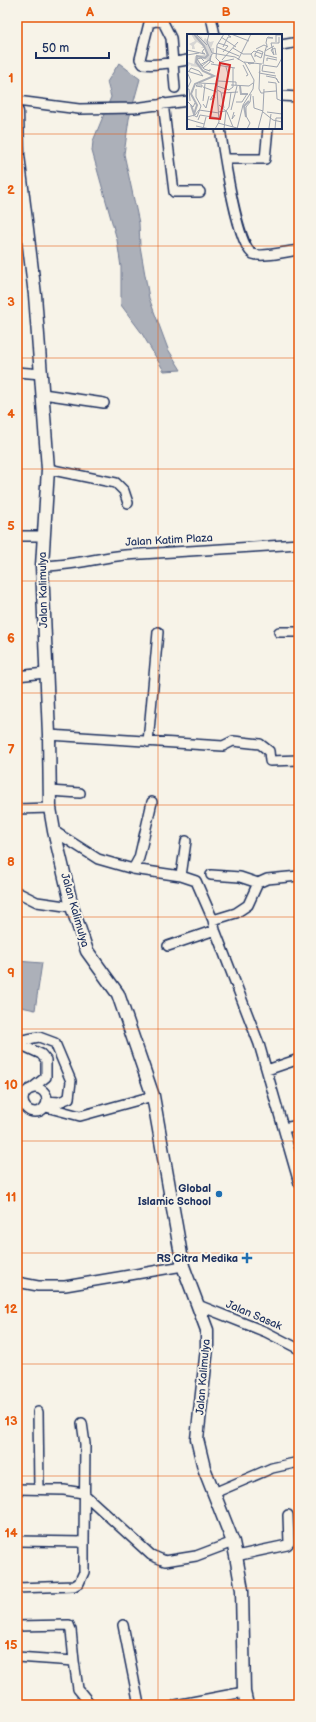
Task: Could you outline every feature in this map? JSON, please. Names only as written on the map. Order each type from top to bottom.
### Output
[{"type":"street","points":[[212,17],[215,34]]},
{"type":"street","points":[[175,88],[172,63],[171,38],[163,22],[156,21],[149,23],[140,58],[143,64],[154,66],[172,63],[187,60]]},
{"type":"street","points":[[282,45],[299,42]]},
{"type":"street","points":[[282,96],[299,97]]},
{"type":"street","points":[[17,101],[79,109],[134,108],[163,103],[187,101]]},
{"type":"street","points":[[163,103],[174,192],[200,192]]},
{"type":"street","name":"Jalan Kalimulya","points":[[17,112],[18,155],[35,296],[48,469],[42,566],[45,673],[49,735],[50,808],[72,907],[87,951],[118,994],[153,1096],[183,1266],[207,1330],[207,1348],[197,1439],[204,1468],[233,1542],[236,1556],[242,1590],[244,1692],[247,1705]]},
{"type":"street","points":[[220,129],[237,220],[244,244],[250,252],[258,255],[299,250]]},
{"type":"street","points":[[225,159],[265,159],[268,129]]},
{"type":"street","points":[[17,372],[41,374]]},
{"type":"street","points":[[43,394],[104,403]]},
{"type":"street","points":[[48,469],[116,483],[124,491],[128,504]]},
{"type":"street","points":[[17,536],[43,536]]},
{"type":"street","name":"Jalan Katim Plaza","points":[[42,566],[56,566],[125,555],[299,544]]},
{"type":"street","points":[[148,742],[158,632]]},
{"type":"street","points":[[279,632],[299,632]]},
{"type":"street","points":[[17,676],[45,673]]},
{"type":"street","points":[[49,735],[223,746],[233,741],[260,744],[269,751],[270,761],[299,760]]},
{"type":"street","points":[[49,791],[80,793]]},
{"type":"street","points":[[133,869],[139,858],[152,802]]},
{"type":"street","points":[[17,809],[50,808]]},
{"type":"street","points":[[54,831],[98,859],[133,869],[181,876],[196,881],[213,920],[215,930],[259,1044],[299,1183]]},
{"type":"street","points":[[181,876],[186,840]]},
{"type":"street","points":[[211,875],[240,877],[258,883]]},
{"type":"street","points":[[213,920],[236,913],[248,905],[258,883],[267,879],[299,876]]},
{"type":"street","points":[[17,892],[37,902],[72,907]]},
{"type":"street","points":[[168,946],[215,930]]},
{"type":"street","points":[[39,1037],[56,1044],[72,1081],[70,1098],[47,1104],[43,1110],[35,1112],[21,1107],[24,1105],[23,1096],[26,1092],[46,1077],[46,1060],[41,1054],[17,1042],[39,1037]]},
{"type":"street","points":[[267,1070],[299,1059]]},
{"type":"street","points":[[31,1089],[38,1088],[44,1092],[47,1104]]},
{"type":"street","points":[[47,1104],[80,1116],[153,1096]]},
{"type":"street","points":[[284,1128],[299,1125]]},
{"type":"street","points":[[289,1150],[299,1156]]},
{"type":"street","points":[[17,1282],[38,1286],[65,1286],[183,1266]]},
{"type":"street","name":"Jalan Sasak","points":[[198,1305],[266,1332],[299,1349]]},
{"type":"street","points":[[38,1412],[39,1489]]},
{"type":"street","points":[[17,1588],[74,1586],[80,1583],[84,1572],[83,1493],[86,1444],[82,1423]]},
{"type":"street","points":[[214,1493],[272,1468],[299,1462]]},
{"type":"street","points":[[17,1489],[64,1490],[83,1493],[151,1555],[165,1561],[196,1556],[233,1542]]},
{"type":"street","points":[[236,1556],[287,1545],[289,1543],[288,1515]]},
{"type":"street","points":[[17,1541],[84,1542]]},
{"type":"street","points":[[17,1626],[69,1625],[71,1630],[78,1689],[91,1705]]},
{"type":"street","points":[[123,1625],[139,1705]]},
{"type":"street","points":[[17,1657],[74,1661]]},
{"type":"street","points":[[176,1705],[244,1692]]},
{"type":"shaded area","points":[[119,63],[140,79],[129,119],[124,154],[139,223],[140,246],[149,298],[168,349],[181,370],[164,371],[141,332],[121,305],[121,267],[117,240],[92,151],[93,141],[111,97],[107,82]]},
{"type":"shaded area","points":[[17,961],[42,963],[35,1010],[17,1006]]},
{"type":"place","name":"Global Islamic School","points":[[219,1194]]},
{"type":"place","name":"RS Citra Medika","points":[[247,1258]]}]
